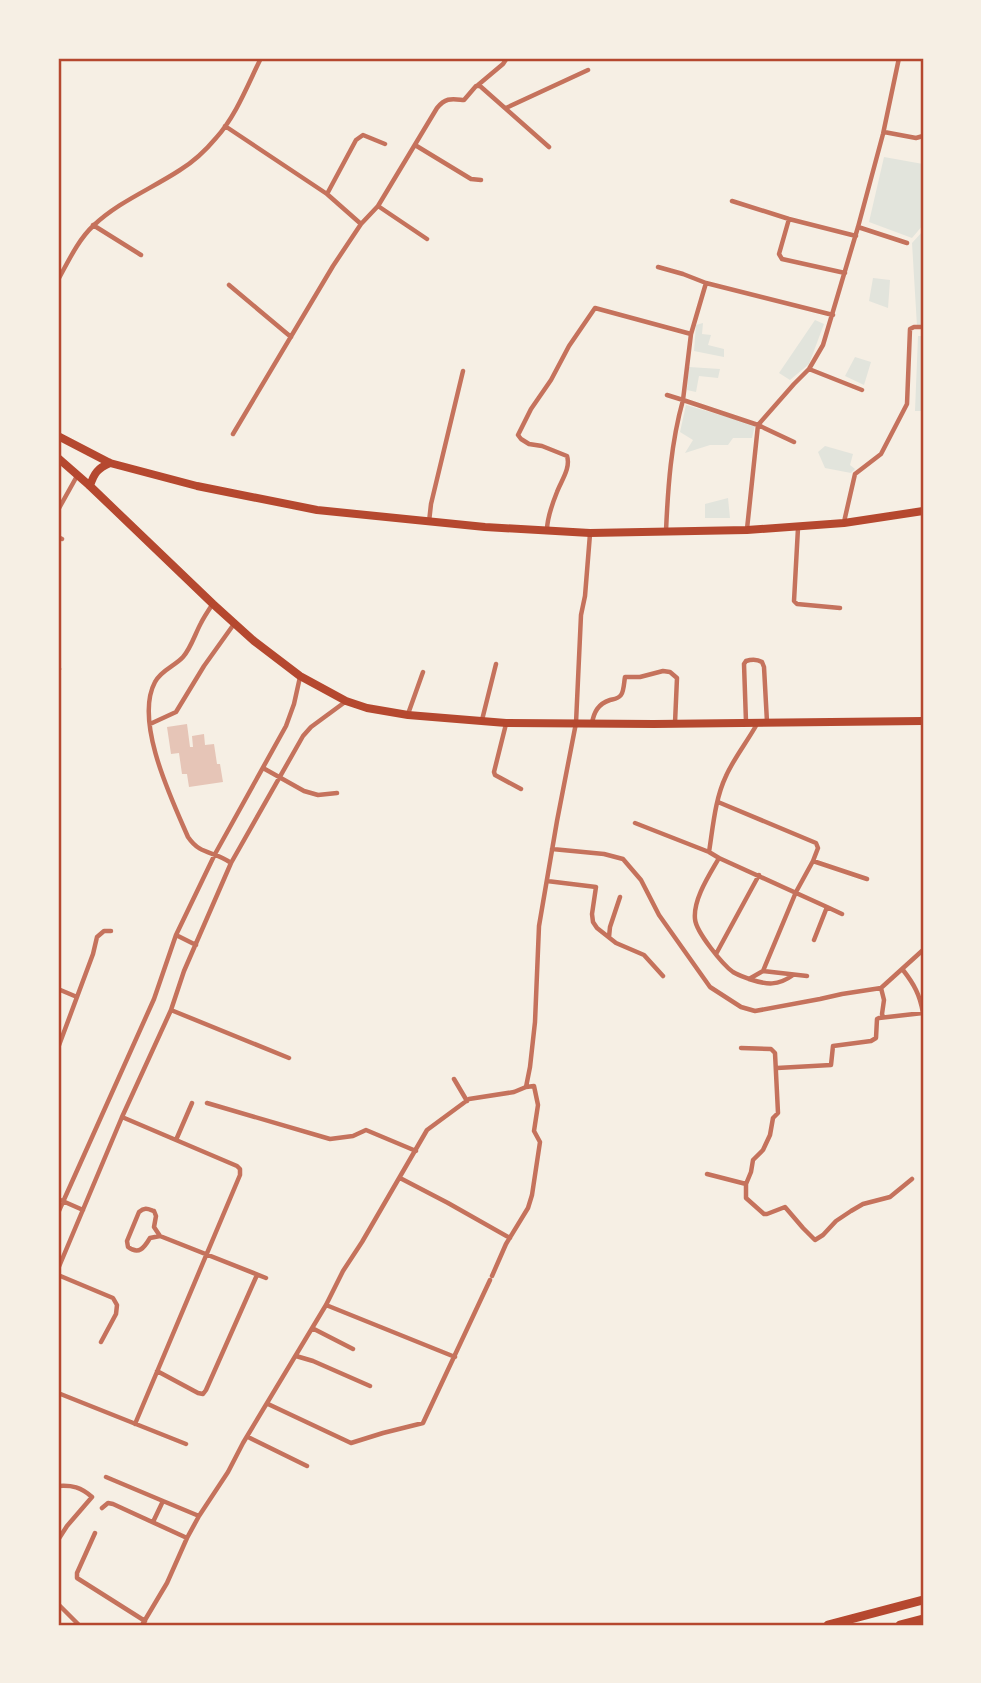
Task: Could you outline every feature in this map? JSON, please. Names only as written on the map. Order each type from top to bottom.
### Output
[{"type":"highway","points":[[58,436],[110,463],[197,486],[317,510],[429,523],[590,533],[666,532],[798,527],[923,511]]},
{"type":"highway","points":[[58,458],[254,641],[300,676],[346,701],[367,708],[408,715],[506,723],[923,721]]},
{"type":"highway","points":[[90,486],[93,474],[110,463]]},
{"type":"highway","points":[[828,1625],[923,1600]]},
{"type":"highway","points":[[900,1625],[923,1619]]},
{"type":"street","points":[[58,280],[93,225],[149,187],[179,171],[209,145],[225,126],[261,58]]},
{"type":"street","points":[[233,434],[332,266],[361,224],[378,206],[441,103],[446,99],[464,100],[474,87],[507,58]]},
{"type":"street","points":[[747,530],[758,425],[809,369],[823,345],[859,227],[884,132],[899,58]]},
{"type":"street","points":[[506,108],[587,70]]},
{"type":"street","points":[[478,85],[549,147]]},
{"type":"street","points":[[225,126],[327,194],[361,224]]},
{"type":"street","points":[[884,132],[916,138],[923,136]]},
{"type":"street","points":[[327,194],[356,140],[363,135],[385,144]]},
{"type":"street","points":[[415,145],[471,179],[481,180]]},
{"type":"street","points":[[732,201],[856,236]]},
{"type":"street","points":[[378,206],[427,239]]},
{"type":"street","points":[[789,219],[779,254],[782,259],[845,273]]},
{"type":"street","points":[[93,225],[141,256]]},
{"type":"street","points":[[859,227],[907,243]]},
{"type":"street","points":[[658,267],[706,283],[833,316]]},
{"type":"street","points":[[666,532],[676,424],[683,400],[691,334],[706,283]]},
{"type":"street","points":[[229,285],[290,337]]},
{"type":"street","points":[[547,531],[547,522],[569,458],[525,442],[518,435],[569,346],[595,308],[691,334]]},
{"type":"street","points":[[844,523],[855,474],[881,454],[907,404],[911,329],[923,327]]},
{"type":"street","points":[[809,369],[862,390]]},
{"type":"street","points":[[429,523],[431,503],[463,371]]},
{"type":"street","points":[[667,395],[758,425],[794,442]]},
{"type":"street","points":[[58,510],[77,475]]},
{"type":"street","points":[[798,527],[794,601],[797,604],[840,608]]},
{"type":"street","points":[[526,1087],[535,1022],[539,926],[576,723],[581,615],[590,533]]},
{"type":"street","points":[[213,604],[185,655],[156,678],[148,703],[150,733],[155,753],[188,837],[203,852],[215,854],[231,863]]},
{"type":"street","points":[[150,724],[176,712],[234,624]]},
{"type":"street","points":[[709,852],[718,802],[726,776],[762,722],[764,667],[762,662],[751,659],[744,664],[746,723]]},
{"type":"street","points":[[482,720],[496,664]]},
{"type":"street","points":[[592,723],[595,712],[601,705],[623,692],[625,677],[670,671],[677,678],[675,723]]},
{"type":"street","points":[[408,715],[423,672]]},
{"type":"street","points":[[58,1213],[60,1200],[154,999],[176,935],[215,854],[290,715],[300,676]]},
{"type":"street","points":[[58,1269],[122,1117],[171,1010],[184,971],[231,863],[303,736],[346,701]]},
{"type":"street","points":[[506,723],[494,772],[521,789]]},
{"type":"street","points":[[263,768],[311,793],[337,793]]},
{"type":"street","points":[[718,802],[816,843],[818,848],[762,971],[749,979]]},
{"type":"street","points":[[635,823],[709,852],[842,914]]},
{"type":"street","points":[[552,849],[604,854],[623,859],[641,880],[659,915],[710,987],[741,1007],[755,1011],[881,988],[923,950]]},
{"type":"street","points":[[719,858],[701,890],[696,908],[695,920],[710,949],[732,972],[758,982],[779,983],[793,975]]},
{"type":"street","points":[[813,861],[867,879]]},
{"type":"street","points":[[716,954],[759,875]]},
{"type":"street","points":[[547,881],[596,887],[592,914],[597,928],[616,943],[644,955],[663,976]]},
{"type":"street","points":[[609,938],[620,897]]},
{"type":"street","points":[[814,940],[827,907]]},
{"type":"street","points":[[58,1048],[97,937],[104,931],[111,931]]},
{"type":"street","points":[[176,935],[197,945]]},
{"type":"street","points":[[777,1068],[831,1065],[833,1046],[876,1038],[877,1019],[923,1013],[914,985],[902,970]]},
{"type":"street","points":[[762,971],[807,976]]},
{"type":"street","points":[[881,988],[884,1000],[883,1017]]},
{"type":"street","points":[[58,989],[77,997]]},
{"type":"street","points":[[171,1010],[289,1058]]},
{"type":"street","points":[[741,1048],[771,1049],[775,1054],[778,1112],[773,1118],[764,1150],[753,1160],[746,1184],[746,1198],[765,1214],[785,1207],[816,1240],[844,1216],[863,1204],[890,1197],[912,1179]]},
{"type":"street","points":[[454,1079],[467,1101]]},
{"type":"street","points":[[95,1533],[77,1578],[144,1623],[167,1583],[198,1516],[228,1472],[427,1130],[467,1101],[534,1086],[538,1105],[534,1131],[540,1142],[533,1195],[423,1423],[351,1443],[268,1404]]},
{"type":"street","points":[[176,1140],[192,1102]]},
{"type":"street","points":[[207,1103],[330,1139],[353,1136],[366,1130],[416,1151]]},
{"type":"street","points":[[122,1117],[240,1169],[240,1175],[135,1424]]},
{"type":"street","points":[[707,1174],[746,1184]]},
{"type":"street","points":[[400,1177],[510,1238]]},
{"type":"street","points":[[60,1200],[83,1210]]},
{"type":"street","points":[[160,1236],[154,1227],[154,1212],[143,1209],[139,1212],[127,1241],[128,1247],[139,1251],[150,1238],[160,1236],[266,1278]]},
{"type":"street","points":[[58,1275],[113,1298],[117,1305],[116,1314],[101,1342]]},
{"type":"street","points":[[157,1371],[203,1394],[257,1275]]},
{"type":"street","points":[[326,1305],[455,1357]]},
{"type":"street","points":[[312,1328],[353,1349]]},
{"type":"street","points":[[296,1356],[370,1386]]},
{"type":"street","points":[[58,1393],[186,1444]]},
{"type":"street","points":[[247,1437],[307,1466]]},
{"type":"street","points":[[106,1477],[198,1516]]},
{"type":"street","points":[[58,1486],[73,1485],[92,1497],[67,1525],[58,1540]]},
{"type":"street","points":[[153,1522],[163,1501]]},
{"type":"street","points":[[102,1508],[105,1504],[113,1504],[187,1538]]},
{"type":"street","points":[[58,1604],[79,1625]]},
{"type":"shaded area","points":[[884,157],[923,164],[923,225],[912,238],[869,222]]},
{"type":"shaded area","points":[[923,231],[923,325],[917,326],[912,243]]},
{"type":"shaded area","points":[[873,278],[890,280],[888,308],[869,301]]},
{"type":"shaded area","points":[[815,320],[824,324],[809,364],[790,380],[779,373]]},
{"type":"shaded area","points":[[703,323],[702,334],[711,335],[708,345],[724,349],[724,357],[694,351],[696,325]]},
{"type":"shaded area","points":[[918,336],[923,336],[923,411],[915,411]]},
{"type":"shaded area","points":[[855,357],[871,362],[864,385],[845,376]]},
{"type":"shaded area","points":[[689,367],[720,369],[718,378],[699,376],[696,392],[687,390]]},
{"type":"shaded area","points":[[686,405],[755,425],[752,438],[733,438],[728,445],[710,445],[685,453],[693,440],[680,432]]},
{"type":"shaded area","points":[[825,446],[853,454],[850,465],[855,469],[851,473],[825,468],[818,452]]},
{"type":"shaded area","points":[[728,498],[730,518],[705,518],[705,504]]},
{"type":"building","points":[[187,724],[190,747],[193,747],[192,736],[204,734],[205,745],[214,744],[223,782],[189,787],[187,774],[182,774],[179,753],[171,754],[167,727]]}]
